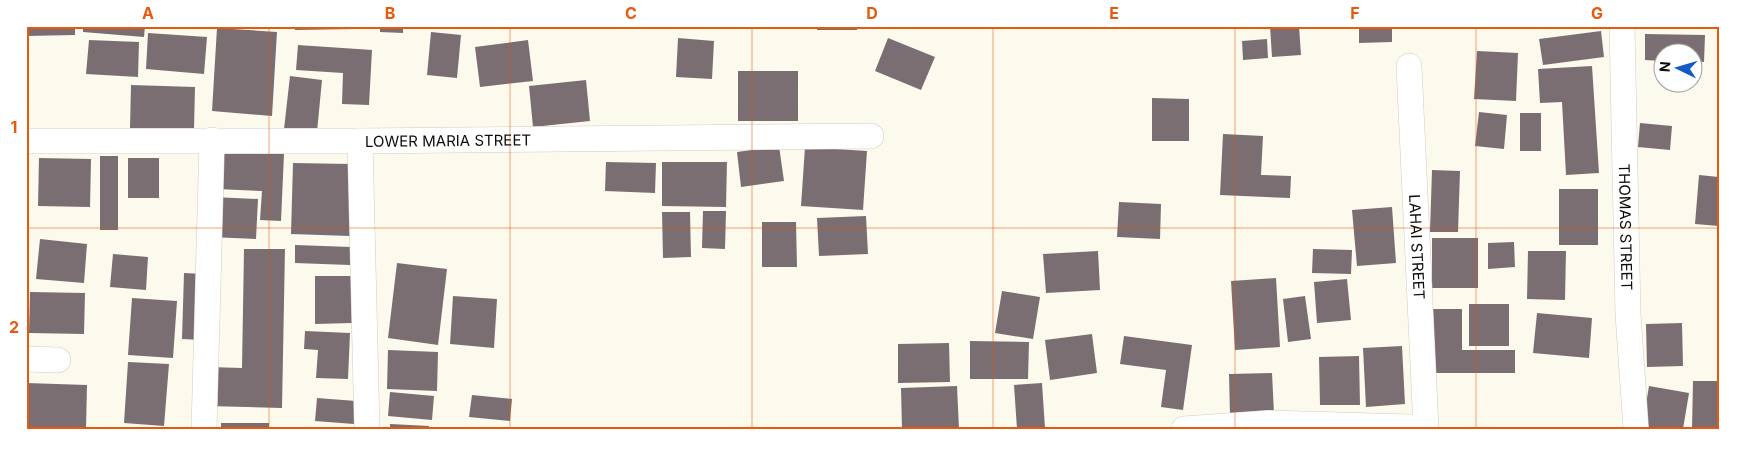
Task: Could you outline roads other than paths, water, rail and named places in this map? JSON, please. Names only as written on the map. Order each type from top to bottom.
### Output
[{"type":"street","name":"THOMAS STREET","points":[[1622,26],[1628,314],[1636,429]]},
{"type":"street","name":"LAHAI STREET","points":[[1409,66],[1415,428]]},
{"type":"street","name":"LOWER MARIA STREET","points":[[26,141],[360,141],[871,136]]},
{"type":"street","points":[[204,429],[212,140]]},
{"type":"street","points":[[360,141],[367,429]]},
{"type":"street","points":[[26,359],[58,360]]},
{"type":"street","points":[[1184,429],[1268,424],[1415,428]]}]
